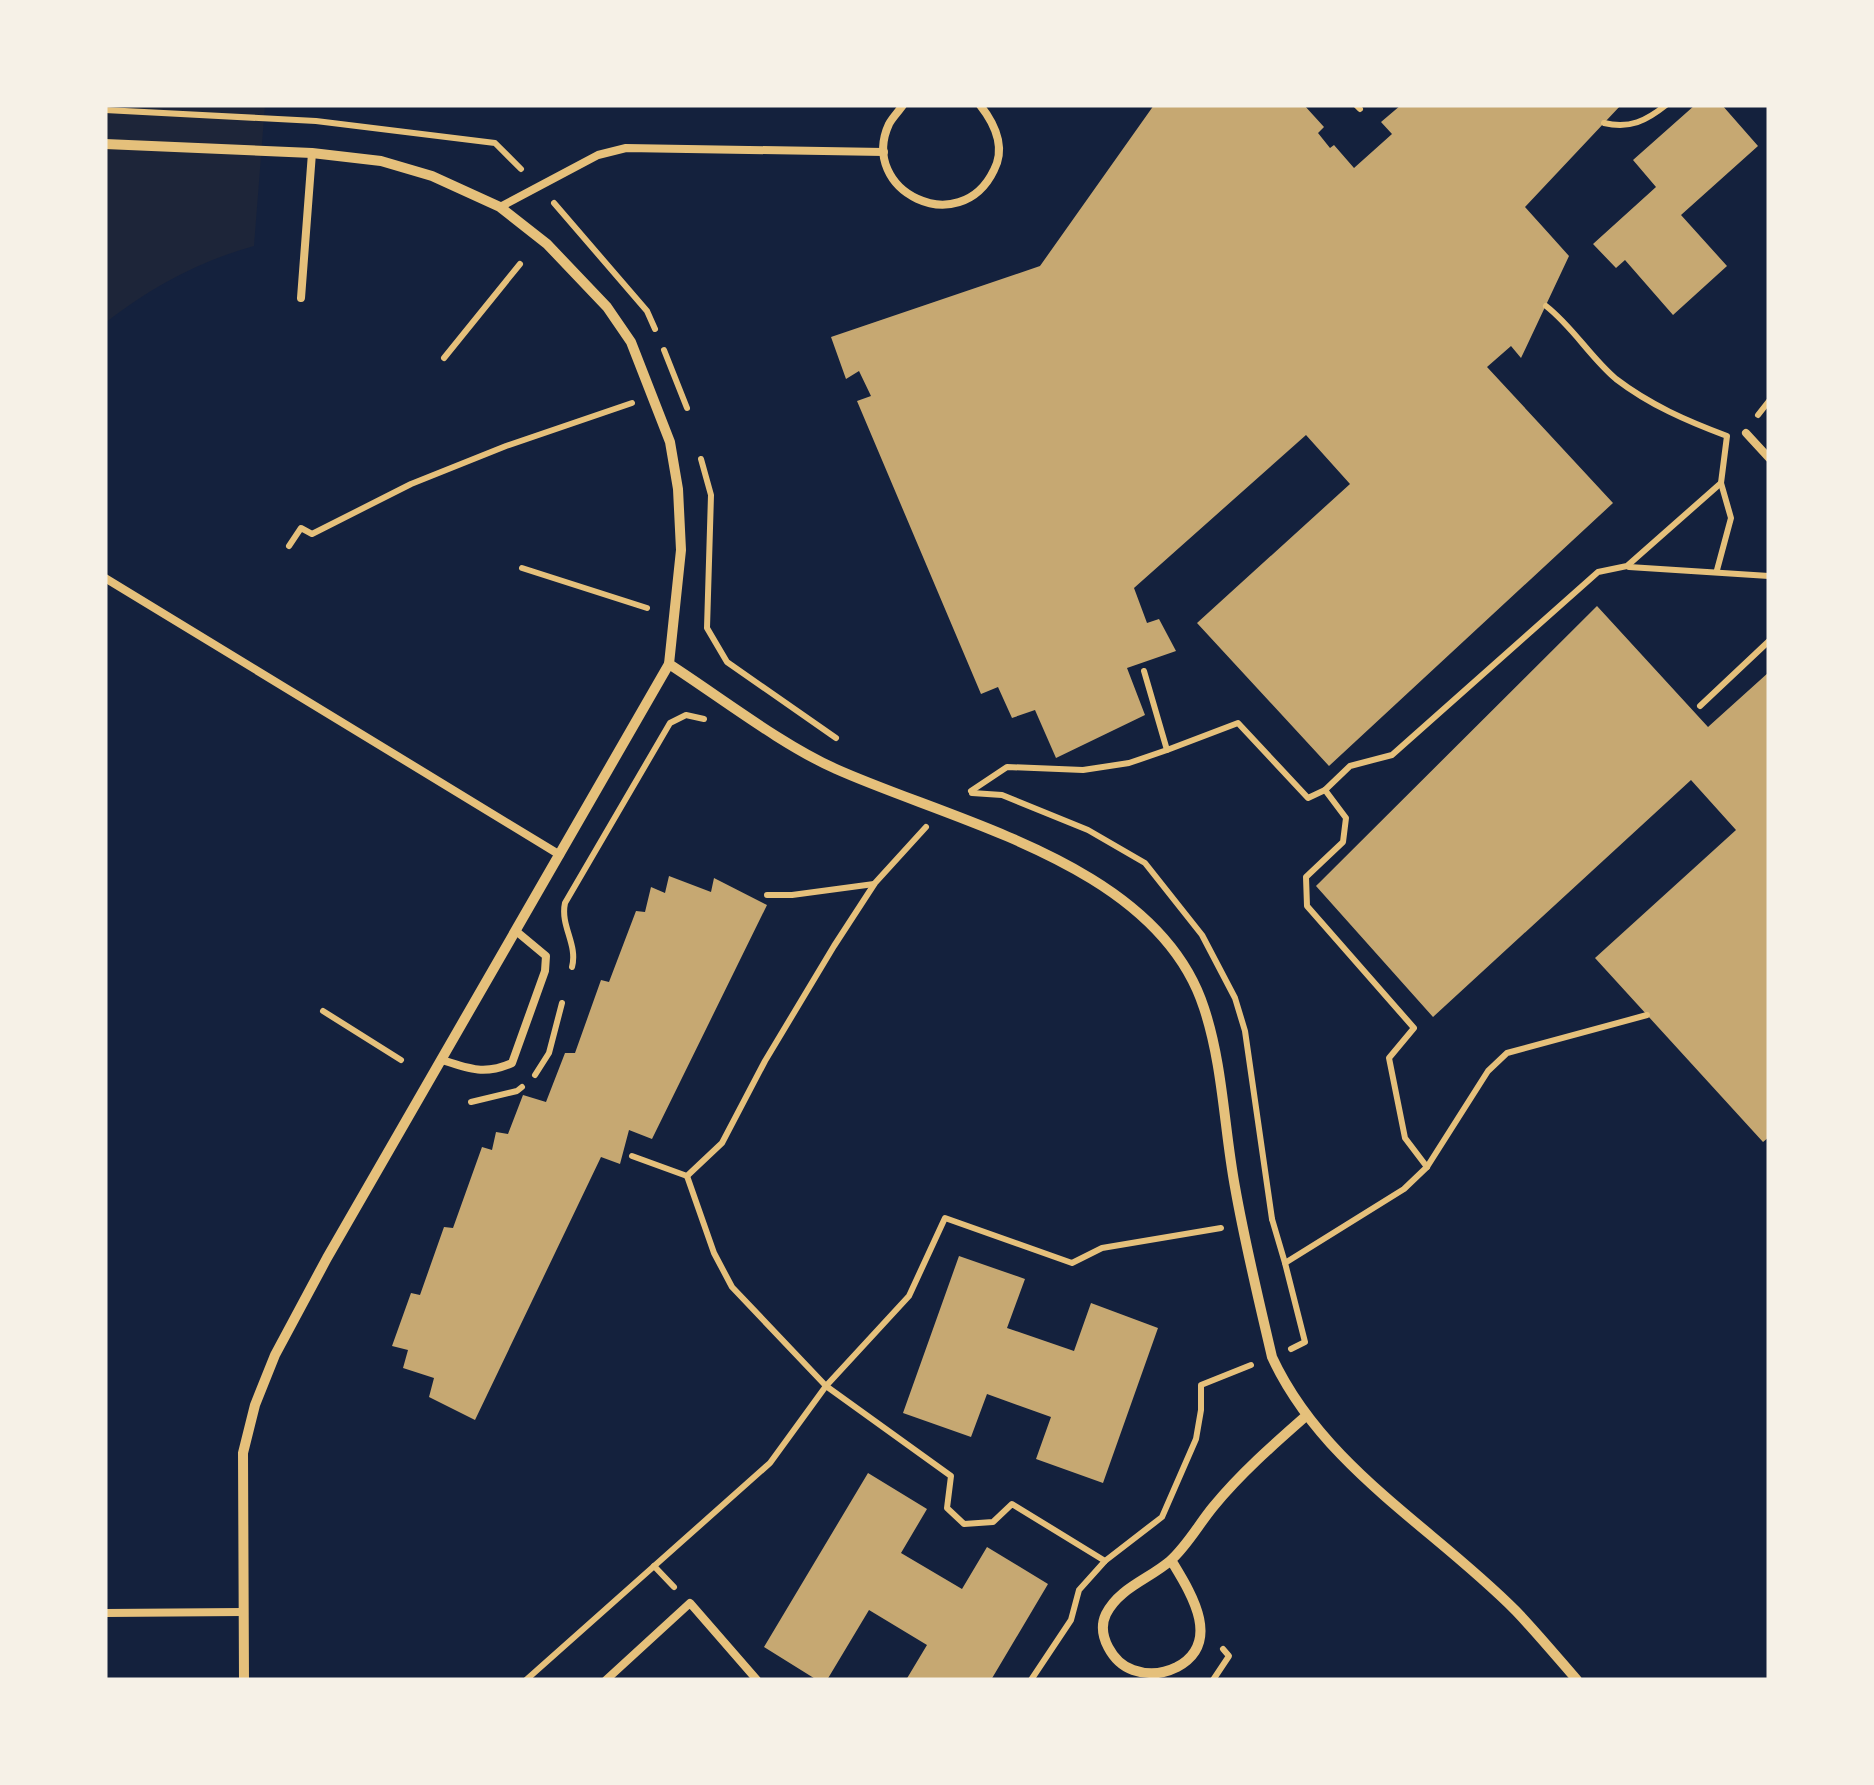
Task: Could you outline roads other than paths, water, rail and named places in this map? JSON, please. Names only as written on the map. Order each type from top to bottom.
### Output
[{"type":"street","points":[[105,144],[312,153],[381,162],[432,176],[500,206],[574,270],[608,307],[631,342],[670,442],[678,489],[681,550],[669,664],[302,1302],[255,1405],[244,1453],[244,1680]]},
{"type":"street","points":[[669,664],[832,767],[1038,850],[1086,876],[1120,898],[1184,964],[1204,1007],[1211,1037],[1242,1224],[1272,1357],[1306,1416],[1368,1483],[1515,1610],[1577,1680]]},
{"type":"street","points":[[1172,1560],[1198,1606],[1196,1648],[1180,1666],[1155,1674],[1130,1669],[1105,1643],[1104,1617],[1120,1596],[1172,1560],[1246,1469],[1306,1416]]},
{"type":"lane","points":[[903,105],[888,125],[884,152],[889,172],[904,192],[927,204],[950,205],[972,198],[987,184],[998,164],[1000,145],[993,121],[980,105]]},
{"type":"lane","points":[[500,206],[598,156],[626,148],[884,152]]},
{"type":"lane","points":[[301,298],[312,153]]},
{"type":"lane","points":[[1746,434],[1769,458]]},
{"type":"lane","points":[[105,578],[560,855]]},
{"type":"lane","points":[[442,1060],[478,1072],[512,1063],[545,972],[546,956],[516,931]]},
{"type":"lane","points":[[606,1680],[690,1604],[752,1678]]},
{"type":"lane","points":[[105,1613],[243,1612]]}]
